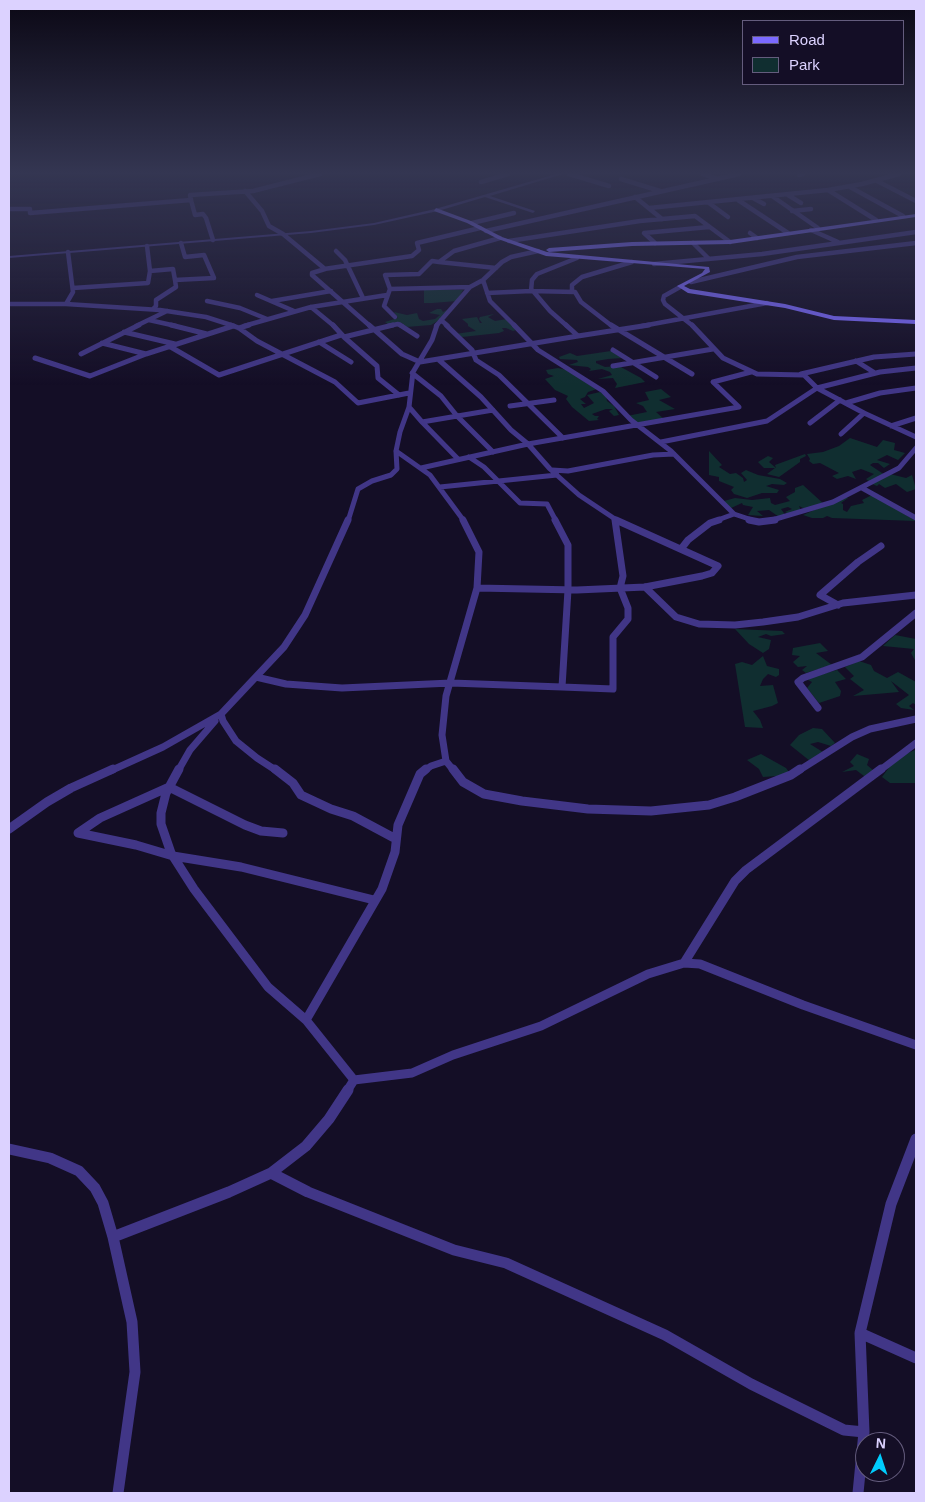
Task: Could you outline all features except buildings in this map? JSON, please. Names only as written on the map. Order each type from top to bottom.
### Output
[{"type":"main road","points":[[518,244],[538,251],[577,258],[698,267],[708,270],[706,273],[680,287]]},
{"type":"main road","points":[[538,251],[633,244]]},
{"type":"main road","points":[[680,287],[700,294],[766,303],[834,318],[916,322]]},
{"type":"street","points":[[9,257],[169,244]]},
{"type":"street","points":[[176,280],[214,278],[204,255],[185,257],[181,244]]},
{"type":"street","points":[[295,244],[324,269]]},
{"type":"street","points":[[417,244],[419,250],[414,255],[324,269],[311,274],[340,302],[402,354],[420,362],[618,331],[766,303]]},
{"type":"street","points":[[439,262],[454,251],[478,244]]},
{"type":"street","points":[[694,244],[710,258]]},
{"type":"street","points":[[652,264],[832,244]]},
{"type":"street","points":[[691,282],[797,258],[906,244]]},
{"type":"street","points":[[828,245],[842,251]]},
{"type":"street","points":[[73,288],[148,283],[150,271],[147,246]]},
{"type":"street","points":[[336,251],[342,255],[363,298]]},
{"type":"street","points":[[354,1080],[306,1020],[268,987],[194,889],[173,856],[161,824],[160,812],[169,787],[190,750],[284,647],[305,615],[351,514],[358,489],[363,484],[395,472],[398,465],[396,451],[400,432],[409,407],[412,373],[434,336],[436,326],[470,287],[483,280],[510,257],[538,251]]},
{"type":"street","points":[[66,304],[73,288],[68,252]]},
{"type":"street","points":[[577,258],[537,274],[532,280],[532,291],[550,311],[578,336]]},
{"type":"street","points":[[381,261],[390,289],[384,306],[395,317]]},
{"type":"street","points":[[385,275],[419,274],[432,261],[496,268]]},
{"type":"street","points":[[572,292],[572,285],[582,277],[632,262]]},
{"type":"street","points":[[150,271],[173,269],[176,280],[176,287],[156,300],[154,309]]},
{"type":"street","points":[[483,280],[490,301],[501,315],[534,344],[538,350],[596,386],[637,424],[674,454],[734,514],[742,518],[759,522],[783,518],[833,502],[900,468],[910,458],[916,448]]},
{"type":"street","points":[[390,289],[470,287]]},
{"type":"street","points":[[680,287],[666,294],[663,300],[668,308],[694,327],[723,358],[751,372],[770,375],[801,374],[856,360],[916,354]]},
{"type":"street","points":[[486,293],[532,291],[576,293],[581,302],[618,331],[624,332],[692,374]]},
{"type":"street","points":[[272,301],[331,292]]},
{"type":"street","points":[[258,295],[294,311]]},
{"type":"street","points":[[239,328],[311,307],[387,295]]},
{"type":"street","points":[[207,301],[240,308],[267,319]]},
{"type":"street","points":[[9,304],[66,304],[154,309],[206,317],[239,328],[329,379],[358,403],[409,394]]},
{"type":"street","points":[[311,307],[328,320],[377,366],[378,378],[399,395]]},
{"type":"street","points":[[81,354],[168,311]]},
{"type":"street","points":[[149,320],[207,334]]},
{"type":"street","points":[[441,320],[472,350],[476,360],[499,375],[563,438]]},
{"type":"street","points":[[169,346],[219,375],[343,336],[400,325],[417,336]]},
{"type":"street","points":[[35,358],[90,376],[146,354],[233,326]]},
{"type":"street","points":[[124,332],[176,344]]},
{"type":"street","points":[[319,342],[351,362]]},
{"type":"street","points":[[102,343],[146,354]]},
{"type":"street","points":[[613,366],[713,349]]},
{"type":"street","points":[[612,350],[656,377]]},
{"type":"street","points":[[439,360],[579,495],[615,519],[715,564],[718,568],[702,576],[645,587],[568,590],[477,588]]},
{"type":"street","points":[[856,360],[875,373]]},
{"type":"street","points":[[661,442],[767,420],[817,388],[875,373],[916,368]]},
{"type":"street","points":[[421,468],[528,444],[739,406],[713,382],[751,372]]},
{"type":"street","points":[[412,373],[441,396],[457,416],[493,452]]},
{"type":"street","points":[[801,374],[809,378],[817,388],[864,413],[916,437]]},
{"type":"street","points":[[810,423],[843,402],[880,393],[916,388]]},
{"type":"street","points":[[510,406],[554,400]]},
{"type":"street","points":[[409,407],[458,459]]},
{"type":"street","points":[[422,422],[493,410]]},
{"type":"street","points":[[841,434],[864,413]]},
{"type":"street","points":[[891,426],[916,418]]},
{"type":"street","points":[[396,451],[421,468],[440,487],[467,525],[477,545],[477,588],[446,696],[442,729],[446,761],[463,782],[484,794],[522,801],[588,809],[651,811],[722,802],[790,775],[852,737],[870,729],[916,719]]},
{"type":"street","points":[[550,469],[568,472],[653,455],[674,454]]},
{"type":"street","points":[[469,457],[499,481],[520,503],[547,504],[568,545],[568,590],[562,687]]},
{"type":"street","points":[[440,487],[557,474]]},
{"type":"street","points":[[862,488],[916,518]]},
{"type":"street","points":[[681,549],[688,540],[710,523],[734,514]]},
{"type":"street","points":[[256,678],[286,684],[342,688],[451,683],[613,688],[613,637],[628,619],[628,608],[620,588],[623,576],[615,519]]},
{"type":"street","points":[[838,605],[820,595],[858,562],[881,546]]},
{"type":"street","points":[[645,587],[676,617],[698,624],[735,625],[763,622],[798,617],[838,605],[875,598],[900,598],[916,595]]},
{"type":"street","points":[[818,708],[798,682],[803,678],[862,657],[916,613]]},
{"type":"street","points":[[9,829],[65,791],[163,747],[221,714]]},
{"type":"street","points":[[221,714],[223,721],[236,741],[257,758],[284,775],[293,783],[301,795],[331,809],[353,816],[396,839]]},
{"type":"street","points":[[684,963],[735,880],[916,742]]},
{"type":"street","points":[[306,1020],[382,889],[395,852],[398,824],[420,774],[431,766],[446,761]]},
{"type":"street","points":[[169,787],[245,825],[261,831],[283,833]]},
{"type":"street","points":[[169,787],[100,818],[78,833],[136,845],[173,856],[241,867],[374,900]]},
{"type":"street","points":[[354,1080],[412,1074],[453,1055],[548,1023],[648,974],[684,963],[700,964],[803,1005],[916,1045]]},
{"type":"street","points":[[113,1237],[229,1192],[271,1173],[306,1146],[329,1119],[354,1080]]},
{"type":"street","points":[[271,1173],[308,1192],[454,1250],[506,1263],[665,1335],[751,1384],[844,1430],[864,1432],[860,1333],[891,1204],[916,1139]]},
{"type":"street","points":[[9,1149],[50,1158],[65,1163],[79,1171],[95,1188],[103,1203],[113,1237],[132,1322],[135,1372],[118,1493]]},
{"type":"street","points":[[860,1333],[916,1358]]},
{"type":"green space","points":[[424,289],[463,290],[457,301],[424,303]]},
{"type":"green space","points":[[441,309],[443,312],[449,309],[441,319],[431,325],[406,327],[402,325],[403,323],[389,325],[385,322],[398,318],[394,312],[407,315],[417,313],[419,319],[423,321],[435,319],[440,315],[429,313]]},
{"type":"green space","points":[[494,314],[488,317],[495,321],[507,319],[516,330],[502,328],[504,331],[499,333],[462,337],[455,334],[476,331],[462,319],[477,317],[480,323],[482,323],[479,319],[480,317]]},
{"type":"green space","points":[[611,351],[622,358],[596,361],[596,363],[605,367],[619,366],[645,382],[615,388],[617,384],[613,378],[598,379],[612,375],[610,372],[602,369],[589,371],[591,369],[588,367],[569,365],[578,362],[577,360],[560,359],[559,357],[570,353],[577,356]]},
{"type":"green space","points":[[558,368],[567,370],[597,389],[588,392],[585,397],[580,399],[586,404],[581,404],[584,408],[594,403],[587,395],[600,392],[606,395],[607,401],[614,406],[619,415],[614,416],[609,411],[613,409],[606,409],[592,414],[599,416],[597,419],[599,420],[589,421],[572,407],[566,399],[568,396],[555,390],[545,379],[554,376],[548,374],[546,370]]},
{"type":"green space","points":[[661,389],[671,397],[659,400],[675,409],[656,412],[664,419],[646,423],[635,422],[627,416],[647,412],[643,406],[636,403],[649,400],[645,392]]},
{"type":"green space","points":[[850,438],[877,447],[883,440],[895,443],[894,450],[905,453],[898,460],[887,455],[877,460],[890,464],[884,468],[878,463],[870,465],[885,475],[890,474],[906,478],[912,475],[916,489],[907,492],[896,484],[885,488],[879,484],[877,486],[866,479],[874,474],[861,469],[852,472],[856,479],[848,476],[837,479],[832,476],[839,473],[820,463],[813,464],[809,461],[810,459],[807,454],[823,452],[839,446]]},
{"type":"green space","points":[[709,451],[722,465],[719,467],[730,474],[736,473],[743,478],[744,482],[747,480],[741,473],[746,470],[758,475],[780,479],[787,483],[784,485],[772,484],[766,486],[779,490],[777,493],[762,493],[747,498],[734,494],[731,490],[734,487],[719,481],[719,477],[709,475]]},
{"type":"green space","points":[[805,454],[806,456],[800,459],[800,462],[779,477],[767,474],[775,468],[764,468],[758,462],[768,456],[773,458],[769,462],[776,468],[775,465]]},
{"type":"green space","points":[[803,485],[825,505],[843,496],[848,498],[841,503],[843,504],[843,510],[847,512],[851,506],[864,503],[862,500],[872,495],[916,521],[832,518],[827,516],[812,518],[803,515],[819,508],[807,510],[799,506],[802,513],[791,515],[785,512],[792,509],[788,507],[781,509],[786,516],[782,519],[769,510],[757,511],[763,516],[748,515],[753,507],[743,505],[742,503],[729,509],[724,501],[735,498],[752,500],[770,498],[771,503],[775,505],[790,501],[786,497],[795,492],[795,488]]},
{"type":"green space","points":[[735,629],[782,631],[785,634],[771,636],[766,634],[758,637],[771,640],[769,649],[763,653],[749,644]]},
{"type":"green space","points":[[895,635],[916,639],[916,662],[911,653],[914,649],[883,646]]},
{"type":"green space","points":[[820,643],[828,651],[816,653],[832,665],[806,673],[802,670],[807,666],[798,667],[793,662],[800,656],[792,655],[793,648]]},
{"type":"green space","points":[[763,656],[767,666],[779,669],[779,675],[776,677],[768,674],[760,686],[773,685],[778,703],[753,711],[763,728],[745,727],[735,664],[742,662],[752,665]]},
{"type":"green space","points":[[859,661],[871,665],[874,671],[887,678],[898,672],[916,682],[916,705],[913,703],[909,706],[914,710],[901,708],[896,704],[909,695],[891,681],[899,692],[853,696],[864,690],[850,679],[854,676],[845,667]]},
{"type":"green space","points":[[837,670],[846,679],[835,682],[841,691],[840,696],[819,703],[807,688],[812,682],[808,680],[812,677]]},
{"type":"green space","points":[[813,728],[822,729],[835,743],[831,746],[818,742],[810,744],[826,754],[810,761],[790,745],[799,735]]},
{"type":"green space","points":[[915,750],[916,783],[890,783],[882,777],[896,758]]},
{"type":"green space","points":[[761,754],[786,768],[791,775],[763,777],[759,769],[747,760]]},
{"type":"green space","points":[[857,754],[869,759],[867,765],[874,771],[868,779],[856,770],[842,772],[854,766],[850,762]]}]
